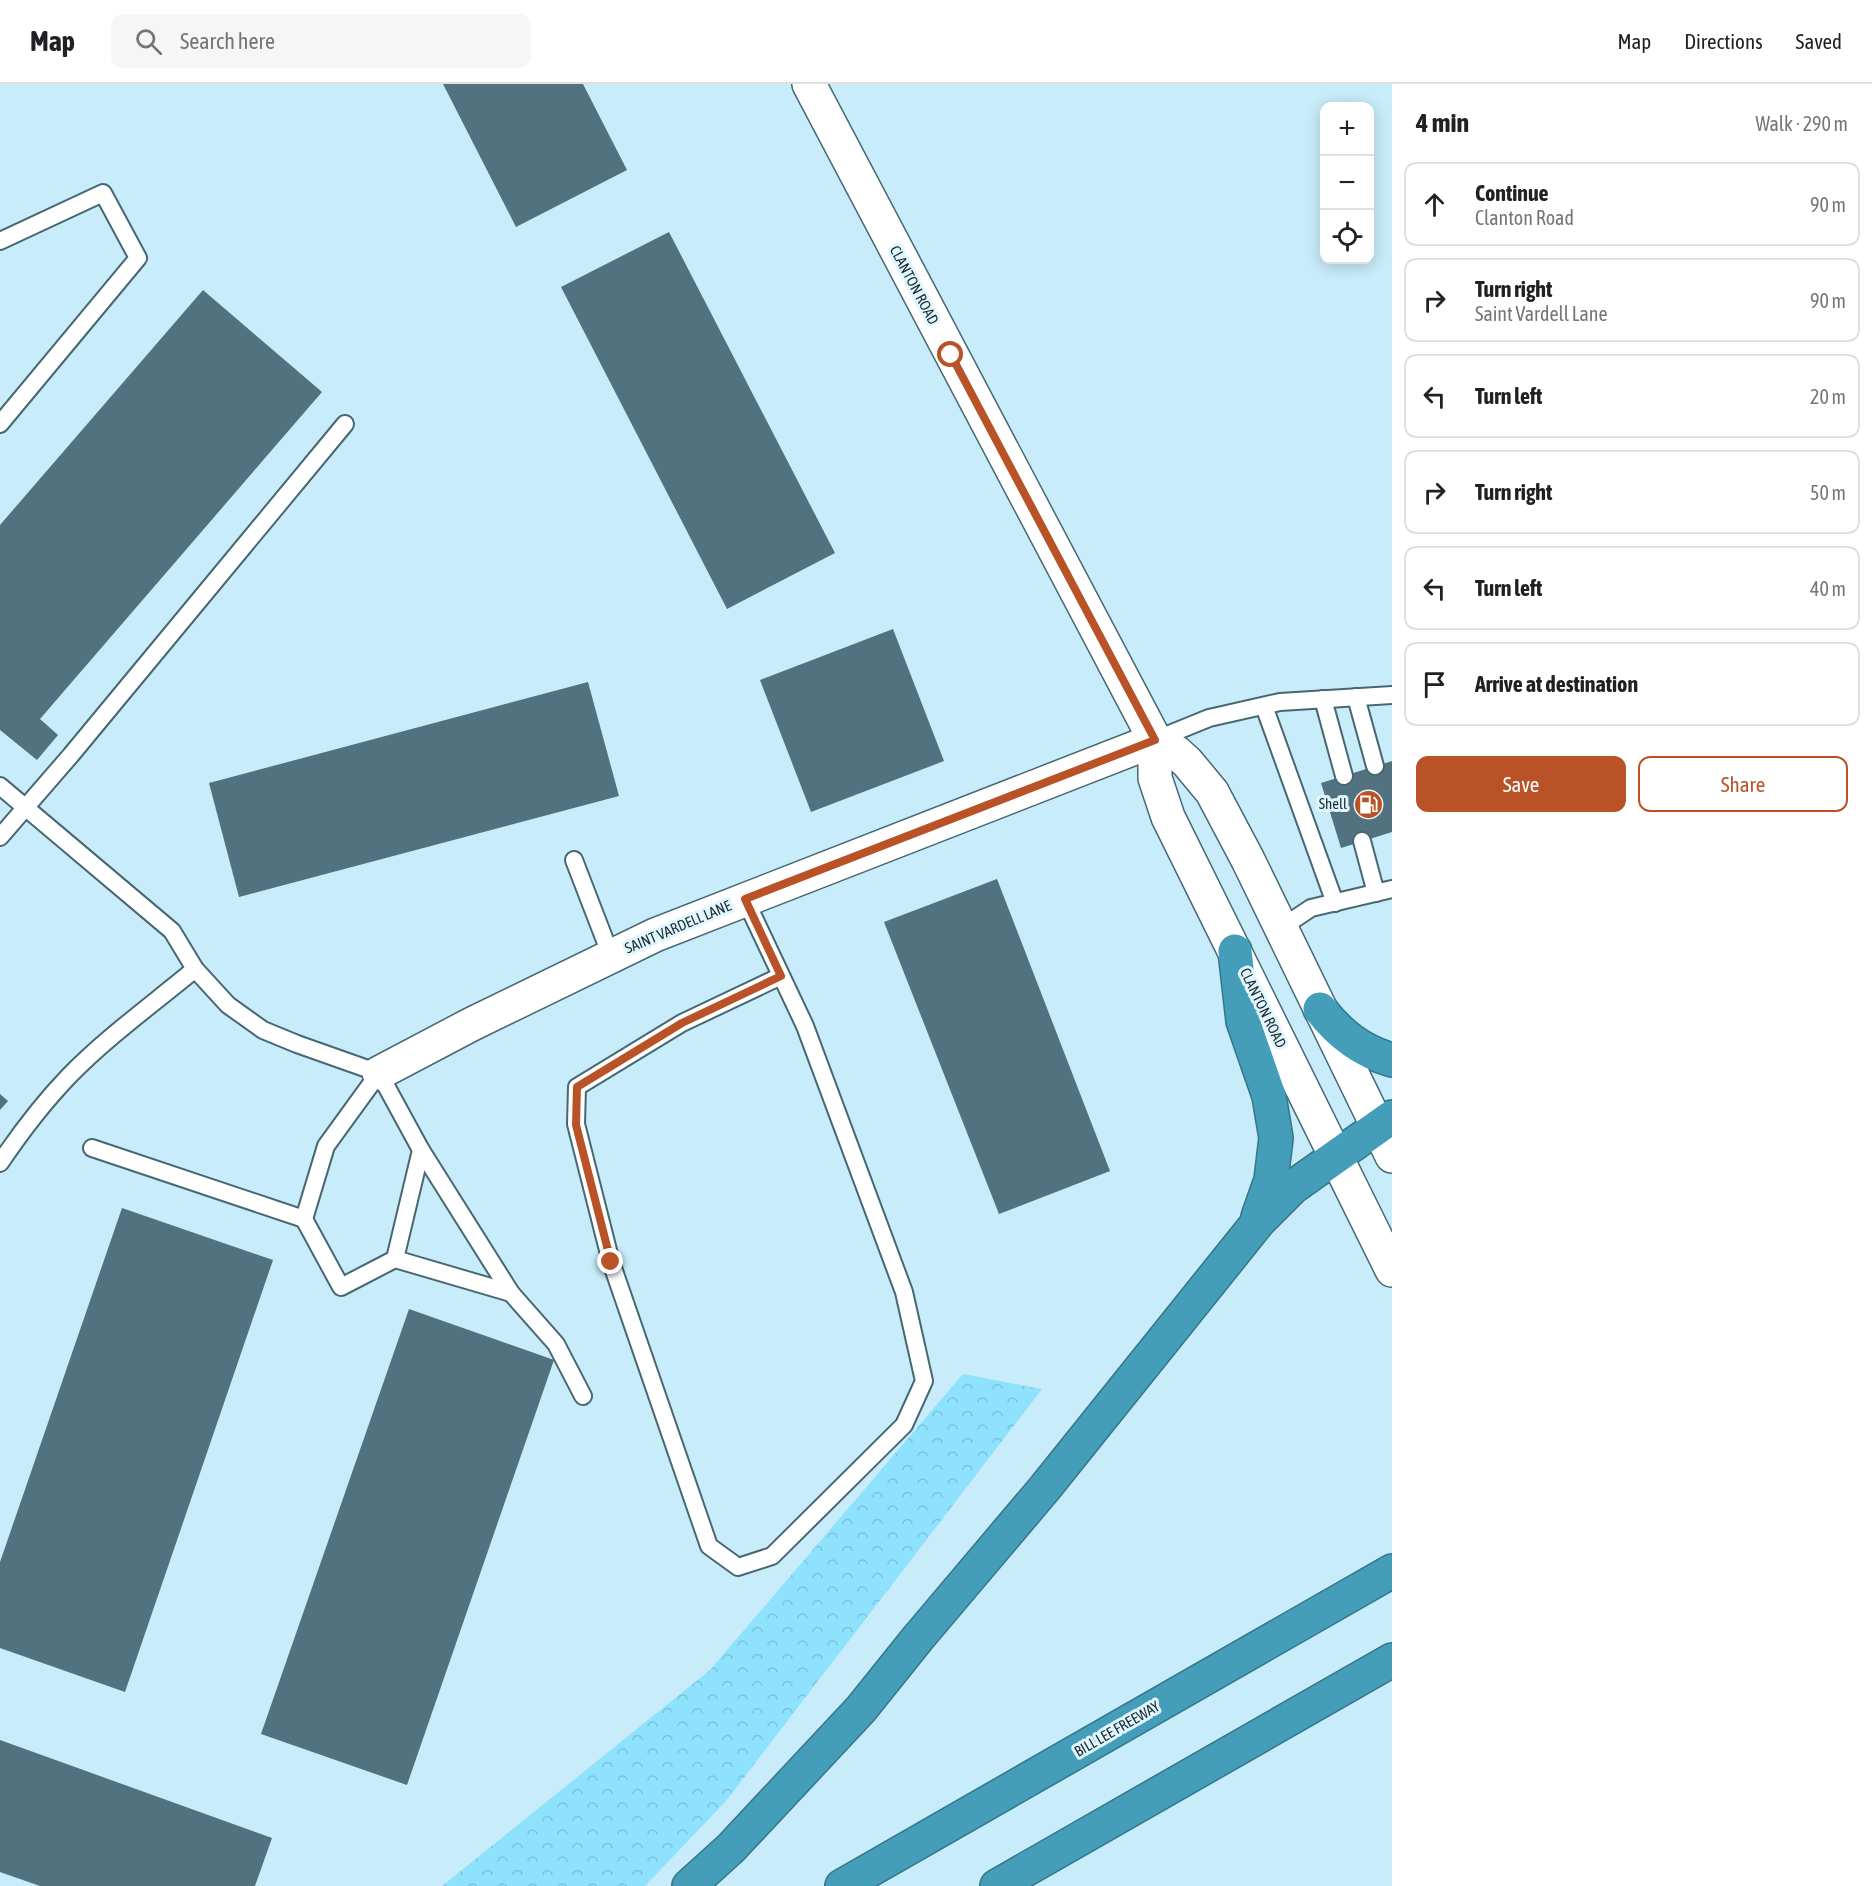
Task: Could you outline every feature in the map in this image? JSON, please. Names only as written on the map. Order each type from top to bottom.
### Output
[{"type":"highway","points":[[1235,951],[1243,1021],[1269,1096],[1276,1138],[1268,1193],[1249,1232]]},
{"type":"highway","points":[[1320,1009],[1337,1030],[1355,1044],[1392,1060]]},
{"type":"highway","points":[[689,1886],[731,1848],[861,1709],[1044,1489],[1249,1232],[1277,1201],[1385,1121]]},
{"type":"highway","name":"BILL LEE FREEWAY","points":[[842,1886],[1392,1571]]},
{"type":"highway","points":[[997,1886],[1392,1660]]},
{"type":"main road","name":"CLANTON ROAD","points":[[809,84],[1155,740],[1155,778],[1162,804],[1392,1270]]},
{"type":"main road","name":"CLANTON ROAD","points":[[1155,740],[1176,752],[1212,792],[1320,1009],[1385,1121],[1392,1156]]},
{"type":"main road","name":"SAINT VARDELL LANE","points":[[379,1073],[472,1024],[655,935],[1155,740]]},
{"type":"lane","points":[[0,241],[103,193],[138,258],[0,424]]},
{"type":"lane","points":[[0,837],[345,424]]},
{"type":"lane","points":[[1155,740],[1209,718],[1280,702],[1392,695]]},
{"type":"lane","points":[[1356,697],[1375,766]]},
{"type":"lane","points":[[1323,699],[1344,776]]},
{"type":"lane","points":[[1264,706],[1335,903]]},
{"type":"lane","points":[[0,786],[172,931],[195,969],[228,1005],[263,1030],[379,1073],[421,1150],[511,1293],[556,1344],[583,1396]]},
{"type":"lane","points":[[1281,928],[1311,908],[1384,891],[1362,841]]},
{"type":"lane","points":[[574,860],[610,957]]},
{"type":"lane","points":[[745,899],[805,1026],[904,1292],[924,1381],[904,1425],[772,1556],[738,1567],[709,1546],[611,1262],[576,1125],[577,1087],[682,1023],[781,976]]},
{"type":"lane","points":[[0,1163],[28,1123],[69,1076],[92,1054],[195,969]]},
{"type":"lane","points":[[304,1219],[326,1146],[379,1073]]},
{"type":"lane","points":[[92,1148],[304,1219],[340,1287],[395,1259],[511,1293]]},
{"type":"lane","points":[[395,1259],[421,1150]]},
{"type":"green space","points":[[963,1374],[1042,1389],[726,1801],[645,1886],[442,1886],[710,1670]]},
{"type":"building","points":[[443,84],[583,84],[627,170],[516,227]]},
{"type":"building","points":[[669,232],[835,553],[727,609],[561,287]]},
{"type":"building","points":[[203,290],[322,392],[40,719],[58,735],[37,760],[0,730],[0,525]]},
{"type":"building","points":[[893,629],[944,761],[811,812],[760,680]]},
{"type":"building","points":[[588,682],[619,796],[239,897],[209,783]]},
{"type":"building","points":[[1392,761],[1392,832],[1341,848],[1321,783]]},
{"type":"building","points":[[997,879],[1110,1171],[999,1214],[884,922]]},
{"type":"building","points":[[0,1094],[8,1101],[0,1110]]},
{"type":"building","points":[[122,1208],[273,1260],[125,1692],[0,1648],[0,1562]]},
{"type":"building","points":[[409,1309],[554,1360],[407,1785],[261,1734]]},
{"type":"building","points":[[0,1740],[272,1838],[255,1886],[40,1886],[0,1872]]},
{"type":"place","name":"Shell","points":[[1368,804]]},
{"type":"route","points":[[611,1262],[576,1125],[577,1087],[682,1023],[781,976],[745,899],[1155,740],[951,355]]}]
